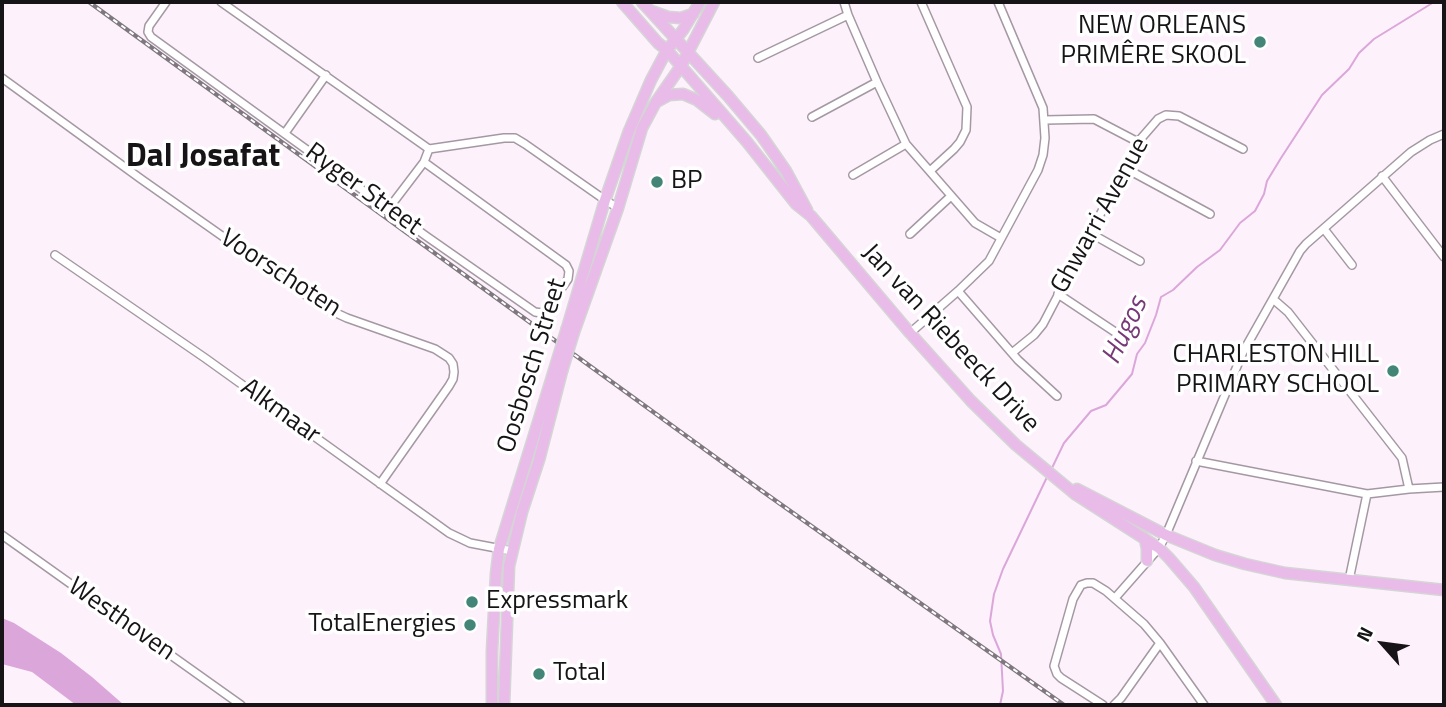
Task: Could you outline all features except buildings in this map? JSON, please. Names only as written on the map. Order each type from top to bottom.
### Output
[{"type":"main road","name":"Jan van Riebeeck Drive","points":[[622,2],[681,66],[796,204],[811,216],[971,401],[1034,460],[1087,502],[1158,548],[1185,575],[1276,705]]},
{"type":"main road","name":"Jan van Riebeeck Drive","points":[[642,2],[761,135],[786,171],[811,216]]},
{"type":"main road","name":"Oosbosch Street","points":[[571,330],[605,200],[629,131],[667,50],[700,2]]},
{"type":"main road","name":"Oosbosch Street","points":[[492,705],[492,651],[499,549],[571,330],[618,208],[642,128],[681,66],[714,2]]},
{"type":"main road","points":[[650,11],[681,18],[693,14]]},
{"type":"main road","points":[[656,102],[676,93],[690,96],[747,142]]},
{"type":"main road","name":"Oosbosch Street","points":[[504,705],[509,566],[539,460],[559,367]]},
{"type":"main road","name":"Jan van Riebeeck Drive","points":[[1060,481],[1167,535],[1245,564],[1285,573],[1444,590]]},
{"type":"main road","points":[[1145,539],[1147,561]]},
{"type":"street","name":"Ryger Street","points":[[166,2],[148,29],[151,37],[535,312],[542,313],[550,306],[568,279],[569,271],[566,265],[424,162]]},
{"type":"street","points":[[221,2],[429,149],[515,138],[618,208]]},
{"type":"street","points":[[844,2],[906,144],[975,223],[1001,238]]},
{"type":"street","points":[[921,2],[967,107],[966,130],[960,142],[930,171]]},
{"type":"street","points":[[910,333],[989,261],[1038,170],[1043,155],[1044,108],[998,2]]},
{"type":"street","points":[[758,58],[848,15]]},
{"type":"street","points":[[285,133],[326,75]]},
{"type":"street","name":"Voorschoten","points":[[2,78],[323,307],[435,349],[449,358],[453,364],[453,379],[380,484]]},
{"type":"street","points":[[812,117],[877,82]]},
{"type":"street","name":"Ghwarri Avenue","points":[[1012,353],[1039,330],[1138,142],[1158,119],[1172,114],[1179,116],[1243,149]]},
{"type":"street","points":[[1045,120],[1094,119],[1138,142]]},
{"type":"street","points":[[1115,598],[1167,535],[1243,352],[1300,251],[1420,145],[1444,134]]},
{"type":"street","points":[[853,175],[906,144]]},
{"type":"street","points":[[389,208],[424,162],[429,149]]},
{"type":"street","points":[[1125,168],[1210,214]]},
{"type":"street","points":[[1382,176],[1444,257]]},
{"type":"street","points":[[910,234],[951,196]]},
{"type":"street","points":[[1324,229],[1352,265]]},
{"type":"street","points":[[1090,233],[1140,261]]},
{"type":"street","name":"Alkmaar","points":[[55,255],[459,539],[470,544],[512,551]]},
{"type":"street","points":[[958,291],[1012,353],[1057,396]]},
{"type":"street","points":[[1058,294],[1115,332]]},
{"type":"street","points":[[1273,299],[1288,312],[1402,458],[1409,489]]},
{"type":"street","points":[[1196,461],[1367,494],[1444,487]]},
{"type":"street","points":[[1349,580],[1367,494]]},
{"type":"street","name":"Westhoven","points":[[2,535],[241,705]]},
{"type":"street","points":[[1103,705],[1061,678],[1055,670],[1054,661],[1073,599],[1081,585],[1093,583],[1134,615],[1160,643],[1204,705]]},
{"type":"street","points":[[1114,705],[1160,643]]},
{"type":"shaded area","points":[[2,618],[61,653],[124,705],[76,705],[32,672],[2,664]]},
{"type":"waterway","name":"Hugos","points":[[1051,470],[1064,443],[1091,411],[1106,405],[1132,374],[1137,354],[1145,343],[1161,297],[1220,250],[1240,223],[1255,211],[1267,181],[1322,95],[1374,39],[1434,2]]},
{"type":"waterway","name":"Hugos","points":[[1000,705],[1003,691],[1001,654],[990,621],[994,594],[1003,569],[1048,475]]},
{"type":"railway","points":[[89,2],[762,491],[1064,705]]},
{"type":"place","name":"NEW ORLEANS PRIMÊRE SKOOL","points":[[1260,42]]},
{"type":"place","name":"BP","points":[[657,182]]},
{"type":"place","name":"CHARLESTON HILL PRIMARY SCHOOL","points":[[1393,371]]},
{"type":"place","name":"Expressmark","points":[[472,602]]},
{"type":"place","name":"TotalEnergies","points":[[470,625]]},
{"type":"place","name":"Total","points":[[539,674]]},
{"type":"district","name":"Dal Josafat","points":[[203,158]]}]
